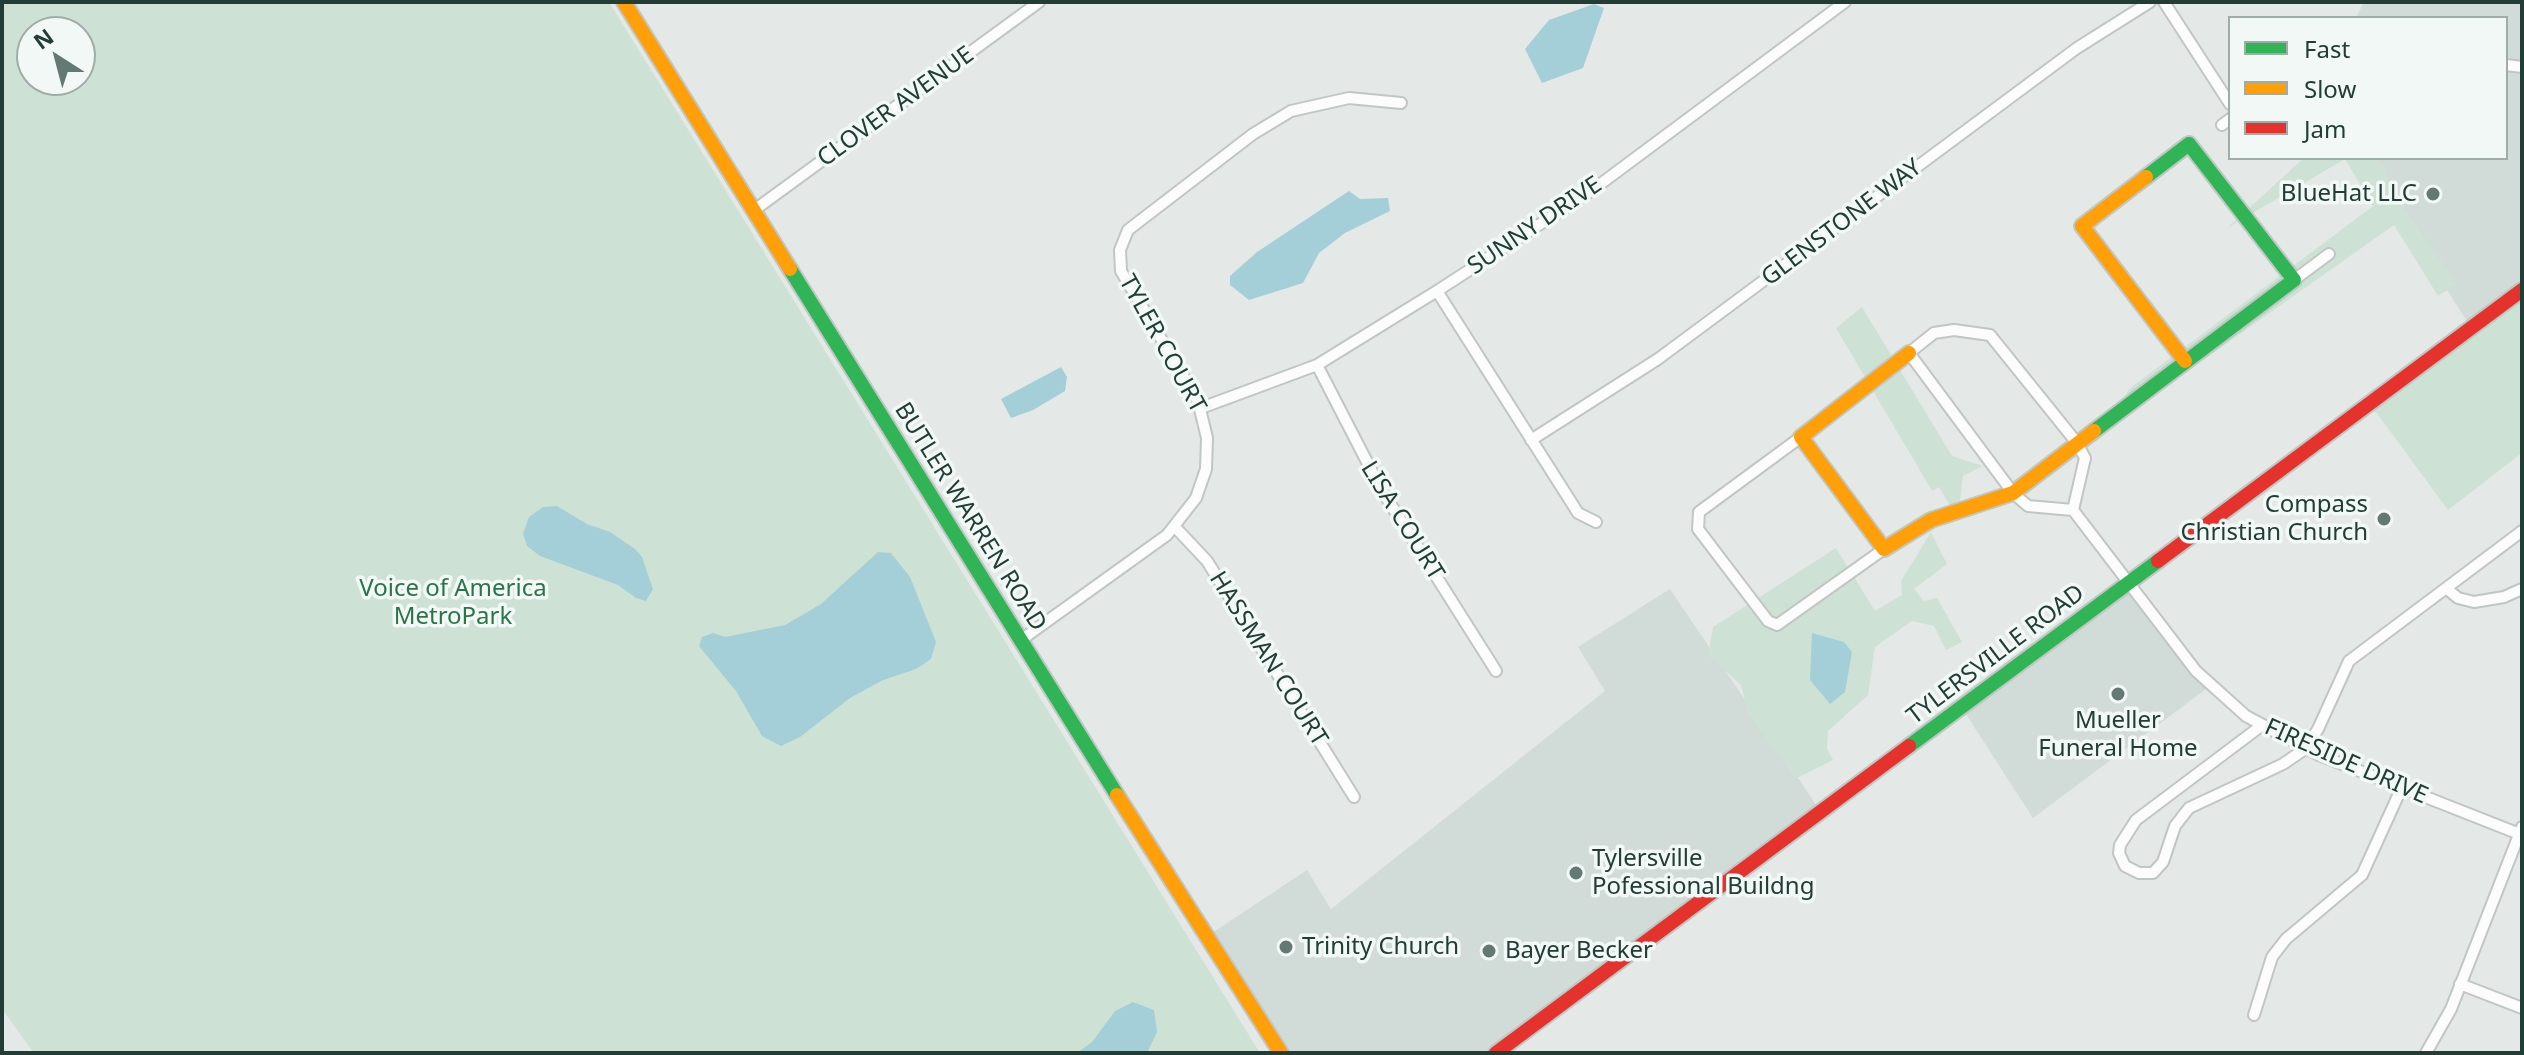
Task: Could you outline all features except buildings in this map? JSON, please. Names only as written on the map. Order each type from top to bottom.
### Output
[{"type":"main road","name":"BUTLER WARREN ROAD","points":[[624,2],[1281,1053]]},
{"type":"main road","points":[[1909,353],[1801,437],[1884,549],[1931,520],[2013,493],[2294,280],[2189,144],[2082,226],[2185,361]]},
{"type":"main road","name":"TYLERSVILLE ROAD","points":[[1496,1053],[2522,290]]},
{"type":"street","name":"CLOVER AVENUE","points":[[753,211],[1039,2]]},
{"type":"street","name":"SUNNY DRIVE","points":[[1201,408],[1317,365],[1437,291],[1591,191],[1845,2]]},
{"type":"street","name":"GLENSTONE WAY","points":[[1531,440],[1658,359],[2077,48],[2150,2]]},
{"type":"street","points":[[2164,2],[2228,101]]},
{"type":"street","name":"TYLER COURT","points":[[1021,640],[1175,527],[1196,498],[1206,469],[1207,438],[1201,408],[1121,271],[1120,250],[1128,230],[1240,143],[1291,111],[1349,98],[1401,103]]},
{"type":"street","points":[[2294,280],[2329,254]]},
{"type":"street","points":[[1437,291],[1578,513],[1596,522]]},
{"type":"street","points":[[1954,330],[1990,335],[2077,443],[2085,458],[2073,510],[2028,506],[2013,493],[1909,353],[1934,333],[1954,330]]},
{"type":"street","name":"LISA COURT","points":[[1317,365],[1374,476],[1496,671]]},
{"type":"street","points":[[1801,437],[1699,512],[1698,529],[1768,621],[1777,625],[1884,549]]},
{"type":"street","name":"FIRESIDE DRIVE","points":[[2073,510],[2196,671],[2217,693],[2261,726],[2305,749],[2521,832]]},
{"type":"street","name":"HASSMAN COURT","points":[[1175,527],[1207,561],[1354,797]]},
{"type":"street","points":[[2261,726],[2141,814],[2120,845],[2121,860],[2125,866],[2139,873],[2153,873],[2163,862],[2175,826],[2189,808],[2283,764],[2305,749],[2318,729],[2349,661],[2522,531]]},
{"type":"street","points":[[2447,589],[2458,598],[2474,602],[2504,597],[2522,589]]},
{"type":"street","points":[[2254,1015],[2272,957],[2286,939],[2362,875],[2402,787]]},
{"type":"street","points":[[2426,1053],[2445,1023],[2521,832]]},
{"type":"street","points":[[2460,984],[2522,1008]]},
{"type":"shaded area","points":[[2364,2],[2522,2],[2522,290],[2472,329],[2364,160],[2508,160],[2508,16],[2357,16]]},
{"type":"shaded area","points":[[2129,584],[2210,686],[2033,818],[1962,708]]},
{"type":"shaded area","points":[[1670,589],[1821,812],[1496,1053],[1281,1053],[1206,937],[1307,870],[1331,909],[1605,691],[1578,647]]},
{"type":"green space","name":"Voice of America MetroPark","points":[[2,2],[609,2],[1260,1053],[34,1053],[2,1009]]},
{"type":"green space","points":[[2302,160],[2343,160],[2227,228]]},
{"type":"green space","points":[[2346,160],[2378,160],[2385,167],[2391,189],[2457,284],[2438,296],[2394,225],[2141,404],[2119,407],[2129,389],[2373,206]]},
{"type":"green space","points":[[2522,290],[2522,453],[2448,510],[2370,404]]},
{"type":"green space","points":[[1862,307],[1952,456],[1983,466],[1963,476],[1960,502],[1950,506],[1939,487],[1932,491],[1836,328]]},
{"type":"green space","points":[[1931,532],[1947,564],[1914,589],[1924,601],[1937,598],[1962,642],[1946,650],[1934,626],[1912,621],[1875,647],[1868,695],[1828,731],[1827,748],[1833,760],[1795,779],[1748,713],[1741,685],[1708,655],[1713,627],[1836,548],[1875,611],[1902,595],[1901,581]]},
{"type":"water","points":[[1594,4],[1604,8],[1583,68],[1542,83],[1525,49],[1549,20]]},
{"type":"water","points":[[1349,191],[1360,199],[1388,198],[1390,211],[1345,233],[1319,253],[1303,283],[1249,300],[1230,285],[1230,276],[1257,252]]},
{"type":"water","points":[[1061,367],[1067,377],[1065,391],[1033,410],[1011,418],[1001,399]]},
{"type":"water","points":[[557,506],[587,524],[610,532],[635,549],[642,557],[653,589],[646,601],[618,585],[540,556],[527,546],[523,534],[529,517],[543,507]]},
{"type":"water","points":[[878,552],[891,553],[910,577],[936,642],[931,659],[916,669],[883,680],[850,698],[800,737],[781,746],[762,736],[736,691],[699,646],[702,637],[713,633],[725,637],[785,625],[821,604]]},
{"type":"water","points":[[1812,633],[1844,642],[1852,652],[1845,692],[1830,704],[1810,680]]},
{"type":"water","points":[[1133,1002],[1154,1010],[1157,1032],[1147,1053],[1077,1053],[1092,1042],[1115,1011]]},
{"type":"traffic: fast","points":[[2094,431],[2294,280],[2189,144],[2146,177]]},
{"type":"traffic: fast","points":[[790,269],[1117,795]]},
{"type":"traffic: fast","points":[[1909,746],[2158,561]]},
{"type":"traffic: slow","points":[[624,2],[790,269]]},
{"type":"traffic: slow","points":[[2146,177],[2082,226],[2185,361]]},
{"type":"traffic: slow","points":[[1909,353],[1801,437],[1884,549],[1931,520],[2013,493],[2094,431]]},
{"type":"traffic: slow","points":[[1117,795],[1281,1053]]},
{"type":"traffic: jam","points":[[2158,561],[2522,290]]},
{"type":"traffic: jam","points":[[1496,1053],[1909,746]]},
{"type":"place","name":"BlueHat LLC","points":[[2433,194]]},
{"type":"place","name":"Compass Christian Church","points":[[2384,519]]},
{"type":"place","name":"Mueller Funeral Home","points":[[2118,694]]},
{"type":"place","name":"Tylersville Pofessional Buildng","points":[[1576,873]]},
{"type":"place","name":"Trinity Church","points":[[1286,947]]},
{"type":"place","name":"Bayer Becker","points":[[1489,951]]}]
